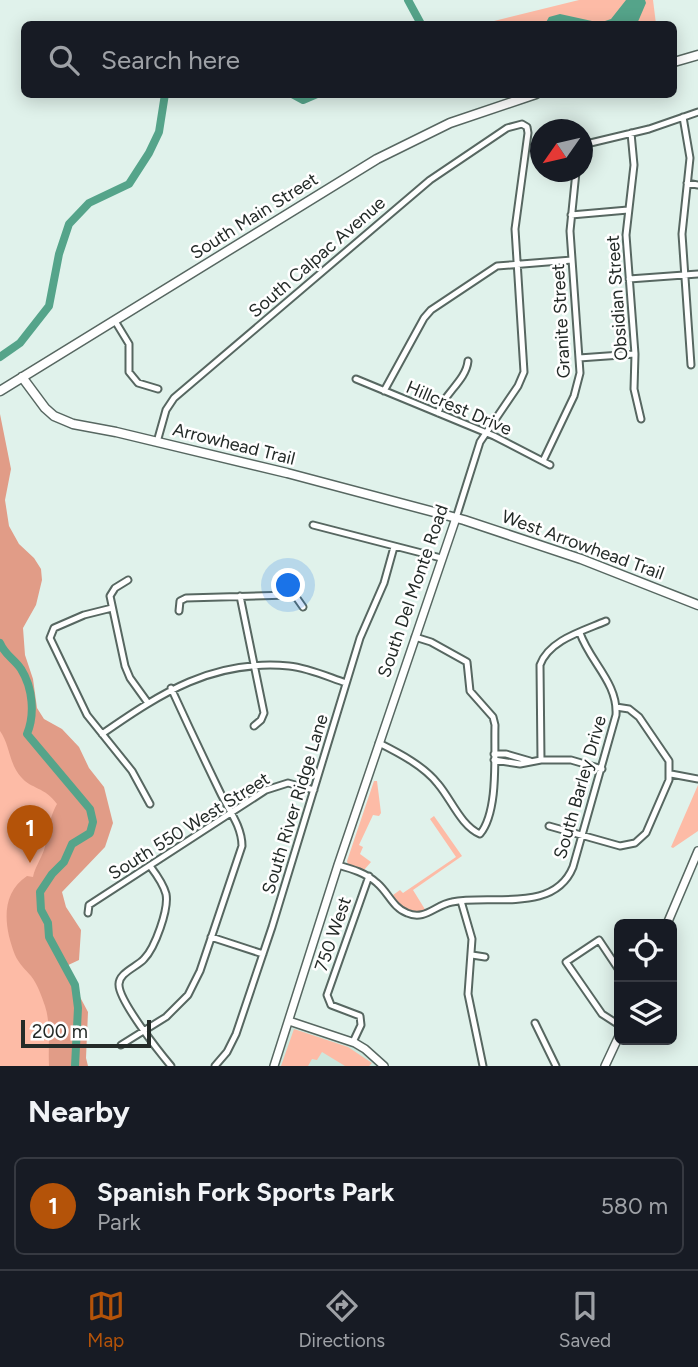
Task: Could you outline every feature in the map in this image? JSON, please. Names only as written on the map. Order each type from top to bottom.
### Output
[{"type":"main road","points":[[677,61],[698,55]]},
{"type":"main road","name":"South Main Street","points":[[0,391],[403,144],[472,114],[523,98]]},
{"type":"main road","name":"Arrowhead Trail","points":[[22,377],[39,402],[54,416],[73,424],[157,442],[456,518]]},
{"type":"main road","name":"West Arrowhead Trail","points":[[456,518],[581,559],[698,606]]},
{"type":"street","points":[[593,142],[698,112]]},
{"type":"street","points":[[683,117],[689,150],[682,230],[691,365]]},
{"type":"street","name":"South Del Monte Road","points":[[274,1066],[338,865],[475,457],[485,433],[518,386],[524,372],[515,220],[528,132],[525,125]]},
{"type":"street","name":"South Calpac Avenue","points":[[157,442],[168,406],[192,382],[430,180],[507,128],[525,125]]},
{"type":"street","name":"Obsidian Street","points":[[631,133],[634,164],[626,230],[635,354],[634,389],[641,419]]},
{"type":"street","name":"Granite Street","points":[[543,461],[576,391],[579,359],[571,215],[575,182]]},
{"type":"street","points":[[687,183],[698,185]]},
{"type":"street","points":[[571,215],[628,210]]},
{"type":"street","points":[[384,391],[429,312],[494,268],[572,260]]},
{"type":"street","points":[[629,279],[698,274]]},
{"type":"street","points":[[115,321],[128,344],[129,372],[138,383],[158,389]]},
{"type":"street","points":[[579,359],[635,354]]},
{"type":"street","points":[[438,413],[441,404],[466,370],[468,361]]},
{"type":"street","name":"Hillcrest Drive","points":[[356,379],[485,433],[550,465]]},
{"type":"street","points":[[313,525],[442,558]]},
{"type":"street","name":"South River Ridge Lane","points":[[215,1066],[228,1052],[236,1034],[360,638],[384,583],[394,547]]},
{"type":"street","points":[[128,580],[111,592],[112,608],[125,666],[148,703]]},
{"type":"street","points":[[179,611],[180,601],[186,598],[240,596],[290,595],[296,597],[303,607]]},
{"type":"street","points":[[240,596],[264,713],[254,726]]},
{"type":"street","points":[[112,608],[75,618],[54,628],[50,638],[78,699],[132,771],[150,804]]},
{"type":"street","points":[[541,760],[539,683],[543,656],[550,648],[606,621]]},
{"type":"street","points":[[549,826],[627,846],[642,839],[671,774],[667,756],[639,717],[629,709],[616,707],[610,686],[585,649],[580,633]]},
{"type":"street","points":[[379,743],[399,753],[436,781],[468,826],[480,834],[491,802],[495,725],[493,717],[470,691],[467,662],[415,636]]},
{"type":"street","points":[[102,734],[171,688],[211,673],[254,666],[291,666],[346,683]]},
{"type":"street","points":[[121,1045],[166,1017],[188,995],[200,971],[242,846],[239,830],[171,688]]},
{"type":"street","name":"South Barley Drive","points":[[369,876],[384,889],[396,906],[414,915],[427,914],[447,903],[538,896],[555,890],[571,872],[583,836],[615,721],[616,707]]},
{"type":"street","points":[[494,757],[520,764],[541,760],[571,760],[601,769]]},
{"type":"street","points":[[671,774],[698,779]]},
{"type":"street","name":"South 550 West Street","points":[[88,912],[89,905],[275,785],[288,783],[314,790]]},
{"type":"street","points":[[669,919],[698,851]]},
{"type":"street","points":[[338,865],[369,876]]},
{"type":"street","points":[[150,866],[165,891],[166,907],[150,951],[118,982],[120,991],[144,1030],[171,1066]]},
{"type":"street","name":"750 West","points":[[353,1042],[361,1020],[357,1014],[331,1005],[327,995],[369,876]]},
{"type":"street","points":[[461,901],[472,939],[468,994],[483,1066]]},
{"type":"street","points":[[211,937],[263,954]]},
{"type":"street","points":[[614,962],[599,940],[566,962],[598,1009],[614,1021]]},
{"type":"street","points":[[472,955],[485,957]]},
{"type":"street","points":[[289,1020],[353,1042],[380,1064]]},
{"type":"street","points":[[535,1023],[556,1066]]},
{"type":"street","points":[[605,1066],[614,1045]]},
{"type":"shaded area","points":[[579,0],[653,0],[656,21],[494,21]]},
{"type":"shaded area","points":[[626,0],[645,0],[638,21],[605,21],[611,19]]},
{"type":"shaded area","points":[[560,14],[592,21],[547,21],[549,17]]},
{"type":"shaded area","points":[[0,414],[11,469],[5,500],[9,526],[19,544],[41,569],[42,580],[36,605],[23,628],[25,655],[33,679],[37,708],[44,719],[62,729],[79,747],[89,768],[104,787],[113,823],[105,847],[62,892],[66,907],[81,930],[79,960],[64,967],[88,1012],[88,1066],[49,1066],[49,1028],[45,1006],[35,982],[15,955],[8,933],[8,902],[18,883],[27,876],[33,877],[57,804],[48,794],[21,777],[0,731]]},
{"type":"shaded area","points":[[0,650],[26,688],[88,813],[37,890],[72,1066],[0,1066]]},
{"type":"shaded area","points":[[374,781],[377,781],[381,813],[379,816],[373,815],[359,845],[363,847],[360,854],[371,862],[364,870],[348,865],[347,861]]},
{"type":"shaded area","points":[[698,785],[698,831],[673,848],[671,847]]},
{"type":"shaded area","points":[[434,816],[462,856],[413,890],[426,911],[411,910],[399,903],[393,895],[400,890],[403,893],[456,857],[430,819]]},
{"type":"shaded area","points":[[294,1027],[356,1048],[379,1066],[279,1066],[290,1030]]},
{"type":"shaded area","points":[[294,1029],[348,1047],[372,1063],[369,1066],[345,1066],[322,1052],[317,1060],[312,1059],[308,1066],[281,1066]]},
{"type":"waterway","points":[[408,0],[419,21]]},
{"type":"waterway","points":[[0,357],[20,343],[49,306],[59,254],[69,224],[89,203],[129,184],[149,153],[159,132],[164,98]]},
{"type":"waterway","points":[[299,98],[308,98]]},
{"type":"waterway","points":[[0,643],[21,669],[28,684],[32,710],[27,734],[90,809],[93,822],[90,833],[72,844],[64,862],[40,892],[41,910],[48,923],[49,937],[75,985],[78,1008],[75,1066]]},
{"type":"place","name":"Spanish Fork Sports Park","points":[[30,863]]}]
